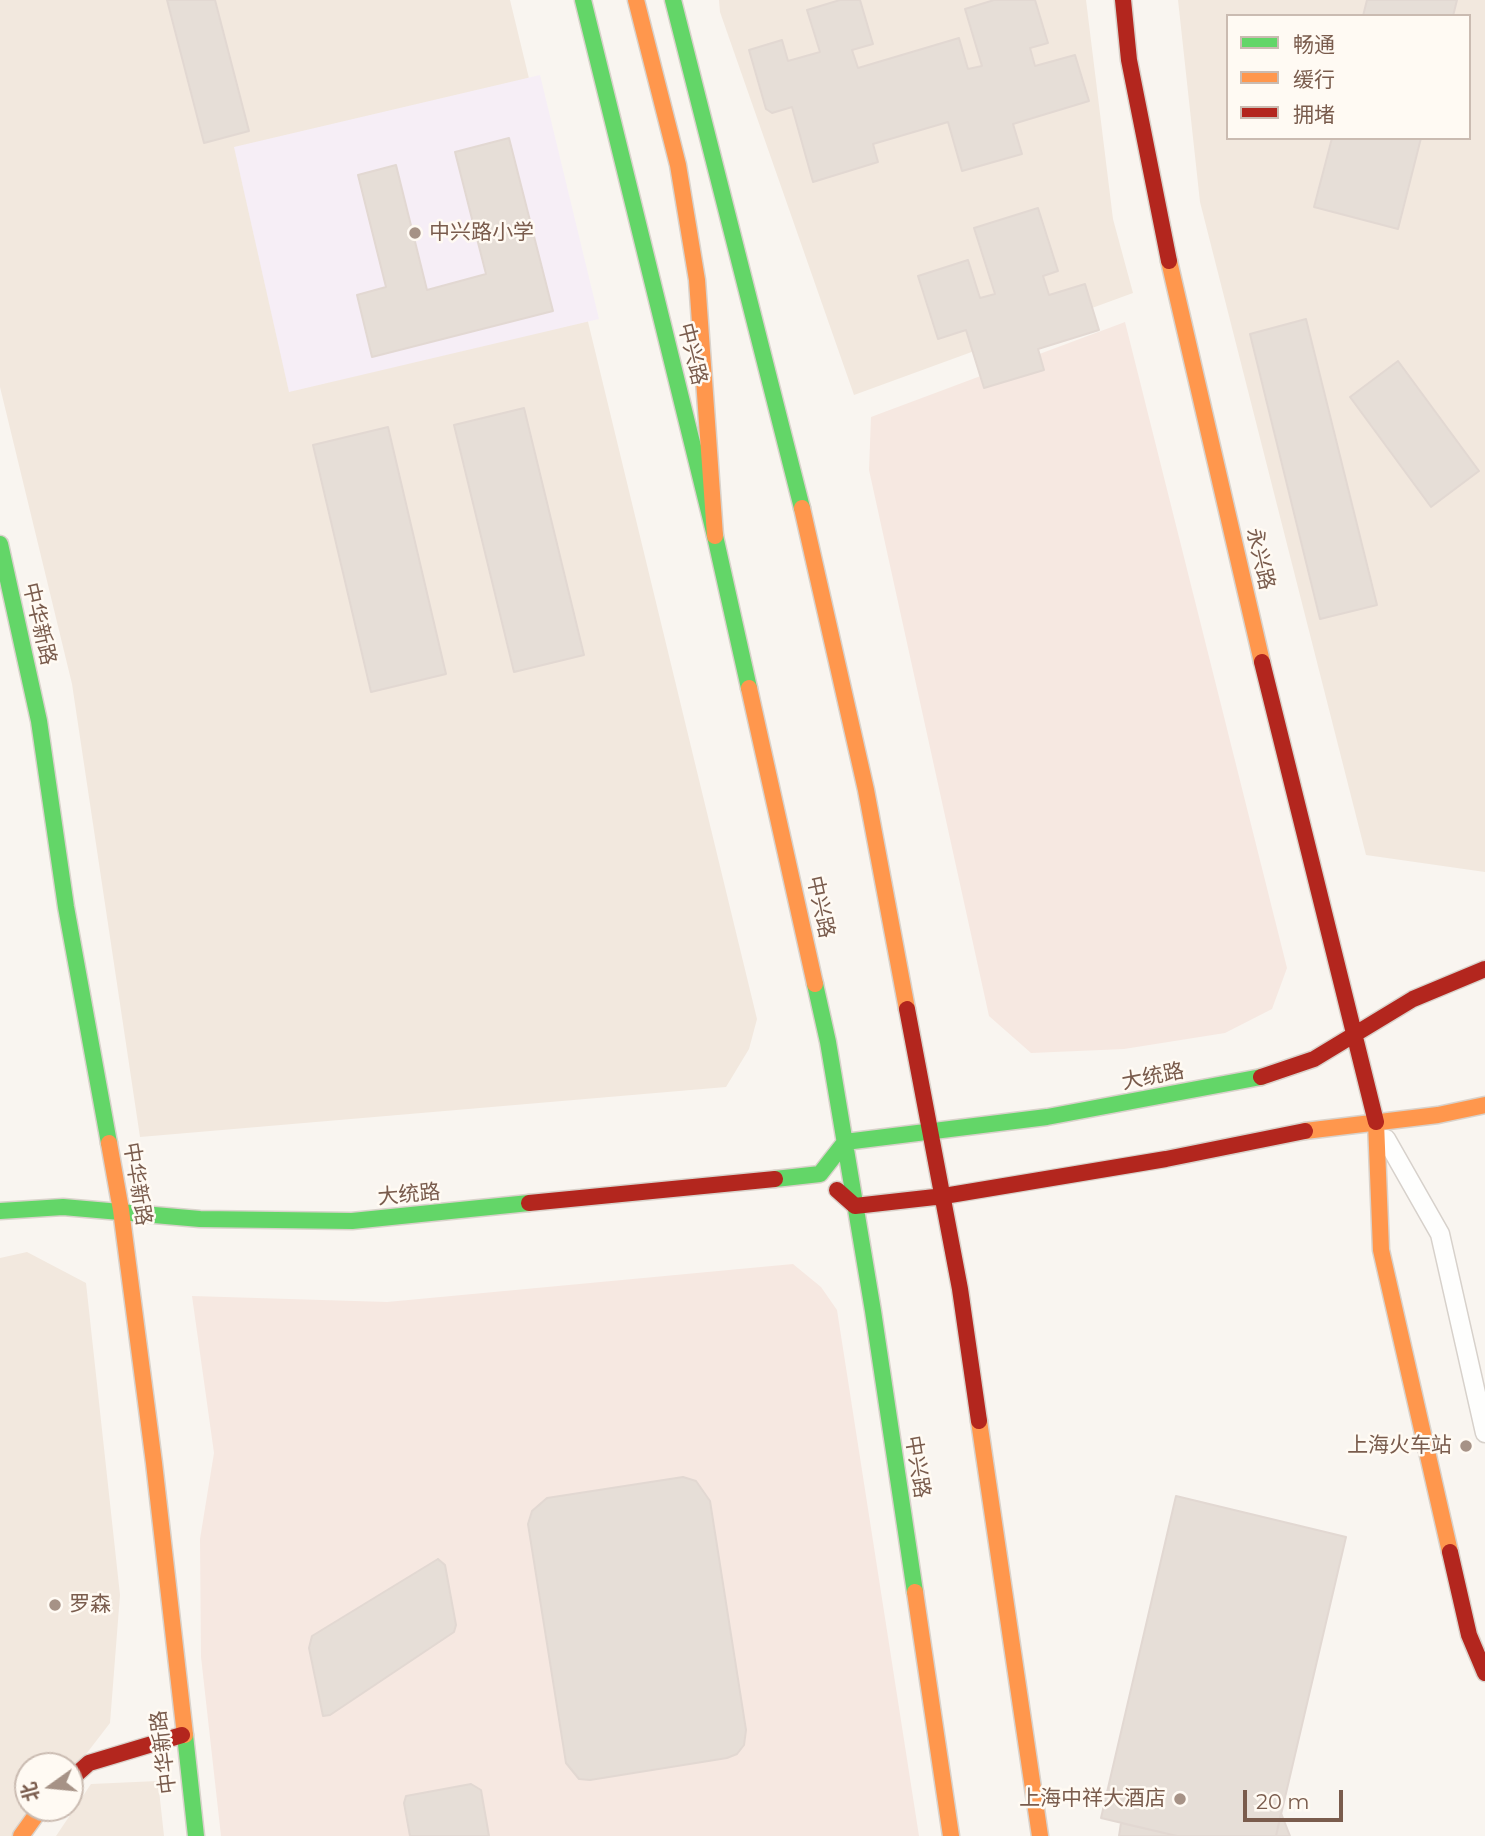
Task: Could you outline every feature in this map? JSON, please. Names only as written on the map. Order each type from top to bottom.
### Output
[{"type":"main road","name":"中兴路","points":[[583,0],[715,536],[828,1042],[951,1836]]},
{"type":"main road","points":[[673,0],[824,608],[866,790],[960,1289],[1040,1836]]},
{"type":"main road","name":"永兴路","points":[[1123,0],[1129,60],[1163,236],[1261,657],[1377,1124],[1381,1250],[1469,1635],[1485,1673]]},
{"type":"main road","points":[[636,1],[678,165],[697,281],[715,536]]},
{"type":"main road","name":"中华新路","points":[[0,544],[39,721],[66,907],[121,1210],[154,1463],[182,1735],[196,1836]]},
{"type":"main road","name":"大统路","points":[[845,1142],[1047,1117],[1267,1076],[1314,1059],[1413,999],[1485,970]]},
{"type":"main road","points":[[845,1142],[820,1174],[855,1206],[943,1196],[1166,1159],[1279,1134],[1377,1124],[1485,1105]]},
{"type":"main road","name":"大统路","points":[[0,1211],[63,1206],[200,1219],[352,1221],[820,1174]]},
{"type":"main road","points":[[84,1767],[89,1763],[182,1735]]},
{"type":"lane","points":[[1377,1124],[1440,1234],[1485,1433]]},
{"type":"shaded area","points":[[0,0],[510,0],[757,1019],[749,1049],[726,1087],[140,1137],[72,684],[0,387]]},
{"type":"shaded area","points":[[719,0],[1086,0],[1113,219],[1133,293],[854,395],[720,12]]},
{"type":"shaded area","points":[[1178,0],[1485,0],[1485,872],[1366,855],[1200,202]]},
{"type":"shaded area","name":"中兴路小学","points":[[540,75],[599,319],[289,392],[234,147]]},
{"type":"shaded area","points":[[1125,322],[1287,968],[1272,1009],[1225,1033],[1124,1049],[1031,1053],[989,1016],[869,470],[871,417]]},
{"type":"shaded area","points":[[27,1252],[86,1283],[120,1595],[110,1723],[84,1757],[84,1752],[14,1752],[14,1822],[26,1822],[24,1836],[0,1836],[0,1258]]},
{"type":"shaded area","points":[[793,1264],[821,1287],[837,1310],[919,1836],[221,1836],[201,1657],[200,1539],[214,1453],[192,1296],[387,1302]]},
{"type":"shaded area","points":[[158,1781],[164,1836],[56,1836],[65,1822],[84,1822],[84,1794],[91,1784]]},
{"type":"building","points":[[167,0],[215,0],[249,131],[204,143]]},
{"type":"building","points":[[840,0],[860,0],[873,44],[852,50],[858,68],[959,38],[968,69],[982,66],[965,9],[994,0],[1035,0],[1048,43],[1030,48],[1035,66],[1075,55],[1089,101],[1013,124],[1022,154],[962,171],[948,122],[873,144],[878,162],[813,182],[792,107],[772,113],[766,109],[749,50],[782,40],[788,61],[820,52],[807,10]]},
{"type":"building","points":[[1367,0],[1457,0],[1454,14],[1364,14]]},
{"type":"building","points":[[509,138],[553,311],[372,357],[357,295],[386,287],[358,175],[396,165],[427,290],[486,274],[455,152]]},
{"type":"building","points":[[1331,140],[1420,140],[1398,229],[1314,207]]},
{"type":"building","points":[[1038,208],[1058,271],[1043,276],[1049,295],[1085,284],[1099,330],[1038,349],[1044,370],[984,388],[966,330],[938,339],[918,276],[968,260],[980,298],[995,294],[974,228]]},
{"type":"building","points":[[1306,319],[1377,605],[1320,619],[1250,334]]},
{"type":"building","points":[[1398,361],[1479,471],[1431,507],[1350,397]]},
{"type":"building","points":[[524,408],[584,655],[514,672],[454,425]]},
{"type":"building","points":[[388,427],[446,674],[371,692],[313,445]]},
{"type":"building","points":[[683,1477],[696,1481],[710,1501],[746,1730],[744,1745],[737,1754],[727,1758],[590,1780],[579,1779],[566,1763],[528,1524],[532,1511],[547,1498]]},
{"type":"building","points":[[1176,1496],[1346,1537],[1276,1836],[1177,1836],[1101,1818]]},
{"type":"building","points":[[438,1559],[445,1565],[456,1625],[454,1632],[330,1715],[323,1716],[309,1648],[312,1636]]},
{"type":"building","points":[[471,1784],[481,1790],[489,1836],[410,1836],[404,1803],[406,1796]]},
{"type":"building","points":[[1281,1813],[1290,1836],[1276,1836]]},
{"type":"building","points":[[1121,1823],[1177,1836],[1119,1836]]},
{"type":"traffic: fast","points":[[583,0],[715,536],[749,688]]},
{"type":"traffic: fast","points":[[673,0],[802,508]]},
{"type":"traffic: fast","points":[[0,544],[39,721],[66,907],[109,1143]]},
{"type":"traffic: fast","points":[[815,984],[828,1042],[873,1311],[915,1592]]},
{"type":"traffic: fast","points":[[775,1179],[820,1174],[845,1142],[1047,1117],[1261,1077]]},
{"type":"traffic: fast","points":[[0,1211],[63,1207],[200,1219],[352,1221],[529,1203]]},
{"type":"traffic: fast","points":[[185,1735],[196,1836]]},
{"type":"traffic: slow","points":[[636,0],[678,165],[697,280],[715,536]]},
{"type":"traffic: slow","points":[[1169,261],[1262,662]]},
{"type":"traffic: slow","points":[[802,508],[866,790],[907,1009]]},
{"type":"traffic: slow","points":[[749,688],[815,984]]},
{"type":"traffic: slow","points":[[1305,1131],[1438,1115],[1485,1105]]},
{"type":"traffic: slow","points":[[1376,1122],[1381,1250],[1450,1552]]},
{"type":"traffic: slow","points":[[109,1143],[121,1210],[154,1463],[185,1735]]},
{"type":"traffic: slow","points":[[979,1421],[1040,1836]]},
{"type":"traffic: slow","points":[[915,1592],[951,1836]]},
{"type":"traffic: slow","points":[[21,1836],[31,1822]]},
{"type":"traffic: jam","points":[[1123,0],[1129,60],[1169,261]]},
{"type":"traffic: jam","points":[[1262,662],[1376,1122]]},
{"type":"traffic: jam","points":[[1261,1077],[1314,1059],[1413,999],[1485,969]]},
{"type":"traffic: jam","points":[[907,1009],[960,1289],[979,1421]]},
{"type":"traffic: jam","points":[[837,1190],[855,1206],[944,1196],[1166,1159],[1305,1131]]},
{"type":"traffic: jam","points":[[529,1203],[775,1179]]},
{"type":"traffic: jam","points":[[1450,1552],[1469,1635],[1485,1673]]},
{"type":"traffic: jam","points":[[84,1767],[89,1763],[182,1735]]},
{"type":"place","name":"中兴路小学","points":[[415,233]]},
{"type":"place","name":"上海火车站","points":[[1466,1446]]},
{"type":"place","name":"罗森","points":[[55,1605]]},
{"type":"place","name":"上海中祥大酒店","points":[[1180,1799]]}]
